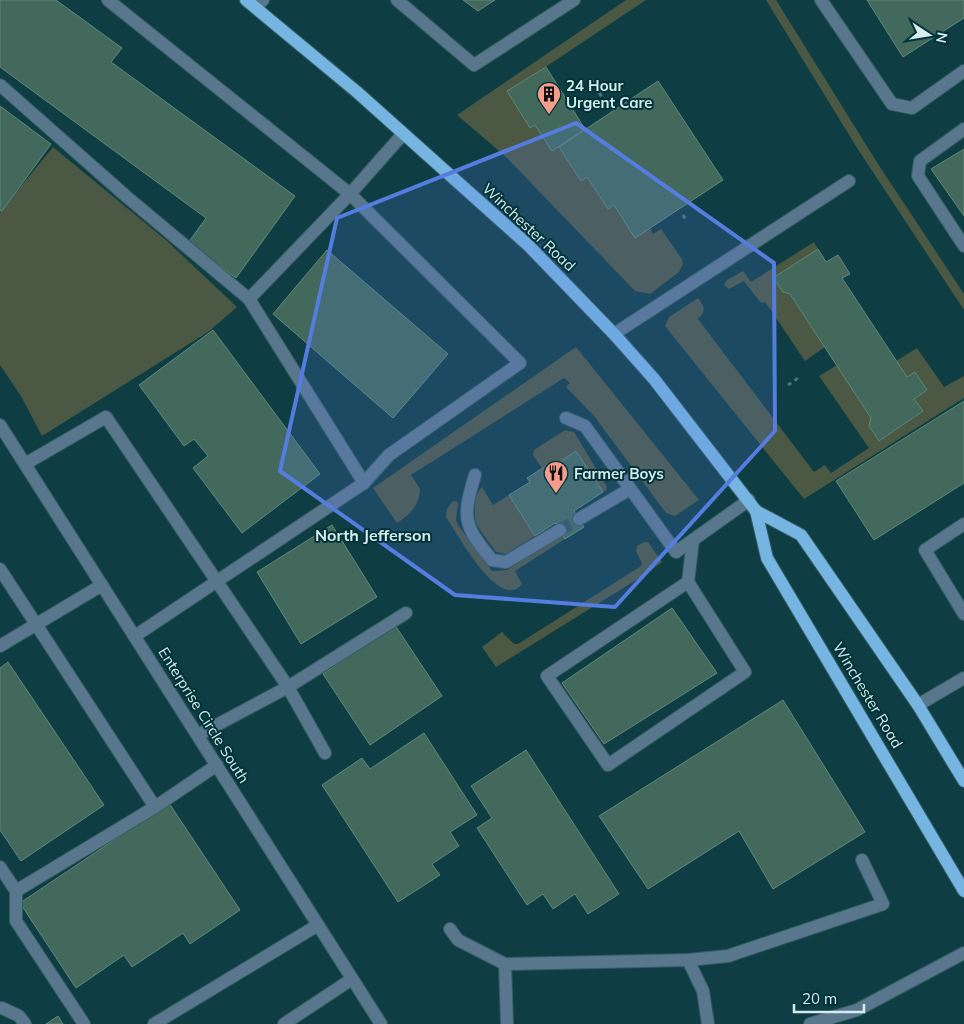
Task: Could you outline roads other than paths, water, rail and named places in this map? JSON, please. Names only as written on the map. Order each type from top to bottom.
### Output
[{"type":"main road","name":"Winchester Road","points":[[254,2],[528,244],[654,379],[756,511],[767,558],[964,891]]},
{"type":"main road","name":"Winchester Road","points":[[756,511],[801,536],[918,705],[964,781]]},
{"type":"street","points":[[108,0],[350,194],[520,363],[389,454],[364,483],[135,636]]},
{"type":"street","points":[[397,0],[474,65],[574,0]]},
{"type":"street","points":[[822,0],[892,104],[912,108],[964,72]]},
{"type":"street","points":[[0,85],[127,197],[248,299],[364,483]]},
{"type":"street","points":[[964,129],[920,161],[918,176],[964,246]]},
{"type":"street","points":[[248,299],[350,194],[403,134]]},
{"type":"street","points":[[614,334],[849,181]]},
{"type":"street","points":[[25,464],[106,417],[288,687],[325,753]]},
{"type":"street","points":[[566,418],[585,426],[676,552],[749,500]]},
{"type":"street","name":"Enterprise Circle South","points":[[0,425],[380,1024]]},
{"type":"street","points":[[475,475],[466,503],[467,524],[474,539],[492,560],[506,562],[560,530]]},
{"type":"street","points":[[579,519],[630,489]]},
{"type":"street","points":[[964,524],[925,550],[964,614]]},
{"type":"street","points":[[688,582],[547,676],[608,765],[745,672],[688,582],[693,540]]},
{"type":"street","points":[[0,569],[155,807]]},
{"type":"street","points":[[0,646],[102,585]]},
{"type":"street","points":[[198,735],[288,687],[406,613]]},
{"type":"street","points":[[918,705],[964,678]]},
{"type":"street","points":[[16,892],[155,807],[217,766]]},
{"type":"street","points":[[450,928],[458,940],[505,964],[688,960],[728,956],[883,904],[862,860]]},
{"type":"street","points":[[0,867],[16,892],[16,920],[84,1024]]},
{"type":"street","points":[[154,1024],[318,925]]},
{"type":"street","points":[[810,1024],[858,1010],[964,953]]},
{"type":"street","points":[[688,960],[703,991],[708,1024]]},
{"type":"street","points":[[505,964],[507,1024]]},
{"type":"street","points":[[290,1022],[352,979]]},
{"type":"street","points":[[1,1007],[19,1016],[25,1024]]},
{"type":"tunnel","points":[[560,530],[579,519]]},
{"type":"place","name":"24 Hour Urgent Care","points":[[549,115]]},
{"type":"place","name":"Farmer Boys","points":[[556,494]]},
{"type":"district","name":"North Jefferson","points":[[373,535]]}]
